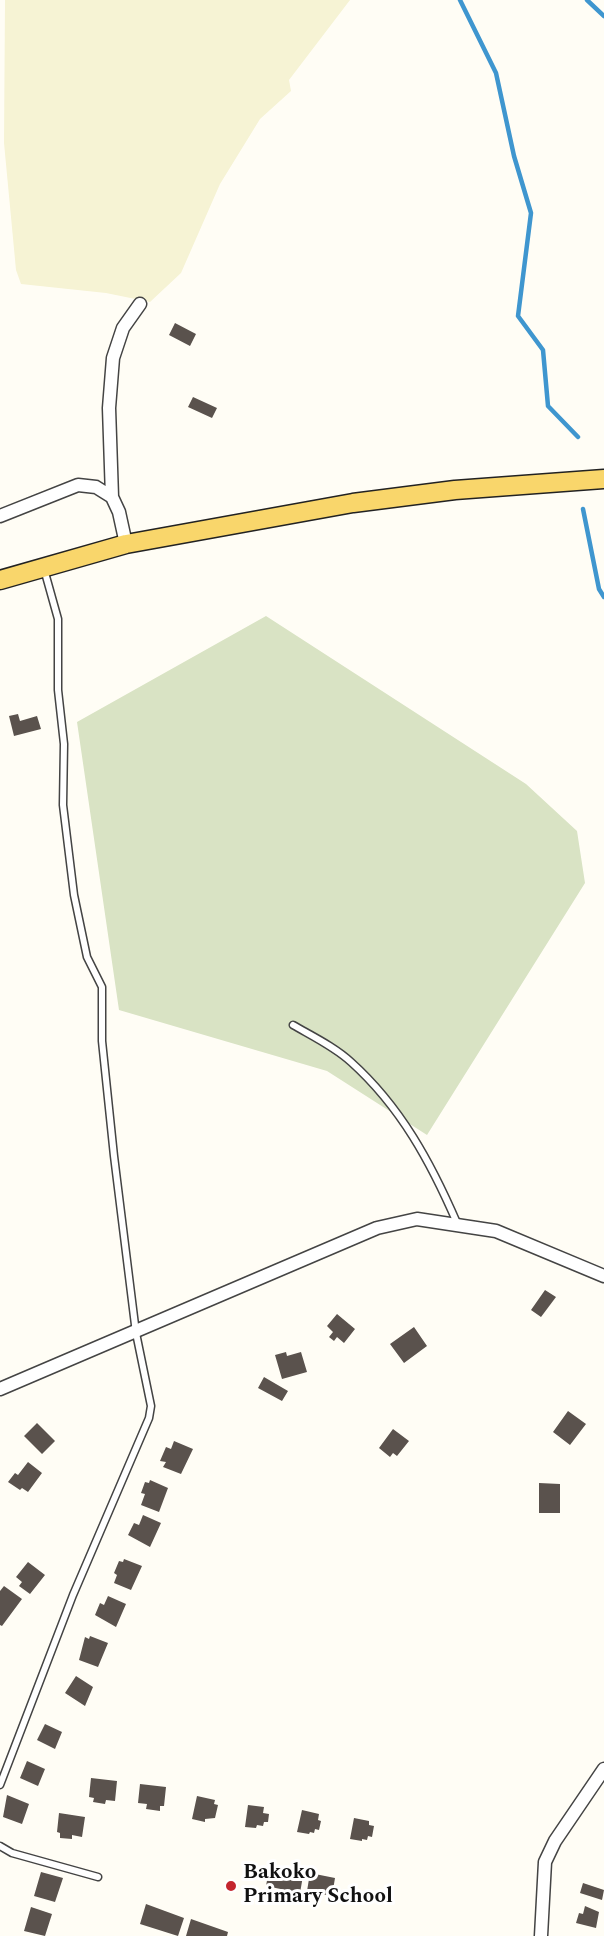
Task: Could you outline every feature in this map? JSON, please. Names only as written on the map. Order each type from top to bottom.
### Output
[{"type":"main road","points":[[0,580],[126,544],[353,503],[455,490],[604,478]]},
{"type":"street","points":[[126,544],[119,512],[112,497],[109,408],[113,358],[123,328],[140,304]]},
{"type":"street","points":[[0,516],[78,485],[96,487],[112,497]]},
{"type":"street","points":[[0,1389],[136,1333],[376,1228],[417,1219],[457,1223],[496,1231],[604,1276]]},
{"type":"street","points":[[541,1936],[545,1862],[555,1841],[604,1769]]},
{"type":"lane","points":[[0,1785],[73,1595],[149,1418],[151,1395],[136,1333],[102,1041],[102,987],[87,957],[74,895],[63,805],[64,744],[58,690],[58,619],[44,569]]},
{"type":"lane","points":[[293,1024],[350,1061],[403,1119],[435,1171],[457,1223]]},
{"type":"lane","points":[[0,1846],[12,1853],[98,1877]]},
{"type":"shaded area","points":[[5,0],[350,0],[289,80],[291,91],[260,119],[220,184],[181,273],[150,302],[106,293],[21,284],[16,270],[4,143]]},
{"type":"green space","points":[[266,616],[526,784],[577,831],[585,883],[427,1135],[327,1071],[119,1010],[77,722]]},
{"type":"building","points":[[175,323],[196,334],[190,346],[169,335]]},
{"type":"building","points":[[193,397],[217,408],[212,418],[188,407]]},
{"type":"building","points":[[18,714],[20,721],[37,716],[41,729],[14,736],[9,716]]},
{"type":"building","points":[[545,1290],[556,1297],[541,1317],[531,1310]]},
{"type":"building","points":[[337,1314],[355,1329],[344,1343],[337,1337],[334,1341],[329,1337],[333,1332],[327,1326]]},
{"type":"building","points":[[414,1327],[427,1346],[404,1363],[390,1344]]},
{"type":"building","points":[[286,1352],[287,1356],[301,1352],[307,1372],[282,1379],[275,1355]]},
{"type":"building","points":[[264,1377],[288,1391],[282,1401],[258,1388]]},
{"type":"building","points":[[568,1411],[586,1424],[570,1445],[553,1432]]},
{"type":"building","points":[[37,1423],[55,1441],[42,1454],[24,1436]]},
{"type":"building","points":[[393,1429],[409,1441],[397,1456],[393,1453],[390,1457],[379,1448]]},
{"type":"building","points":[[174,1441],[193,1449],[181,1474],[163,1467],[166,1462],[160,1461],[166,1447],[171,1449]]},
{"type":"building","points":[[28,1462],[42,1473],[28,1492],[8,1482],[15,1473],[18,1475]]},
{"type":"building","points":[[150,1480],[168,1488],[159,1512],[141,1505],[145,1494],[141,1493],[145,1482],[149,1483]]},
{"type":"building","points":[[539,1483],[560,1484],[560,1513],[539,1513]]},
{"type":"building","points":[[143,1515],[161,1523],[150,1547],[128,1535],[134,1523],[139,1525]]},
{"type":"building","points":[[124,1559],[142,1566],[131,1590],[114,1583],[117,1575],[114,1573],[119,1561],[123,1562]]},
{"type":"building","points":[[28,1562],[45,1575],[30,1594],[19,1586],[22,1582],[16,1577]]},
{"type":"building","points":[[4,1586],[22,1599],[2,1626],[0,1625],[0,1591]]},
{"type":"building","points":[[108,1596],[126,1604],[116,1627],[95,1615],[100,1603],[104,1605]]},
{"type":"building","points":[[90,1636],[108,1643],[98,1667],[79,1660],[85,1637],[89,1639]]},
{"type":"building","points":[[76,1676],[93,1687],[85,1706],[65,1693]]},
{"type":"building","points":[[45,1724],[62,1732],[55,1749],[37,1740]]},
{"type":"building","points":[[27,1761],[45,1769],[38,1786],[20,1778]]},
{"type":"building","points":[[91,1778],[117,1781],[115,1801],[106,1800],[105,1804],[93,1802],[94,1798],[89,1797]]},
{"type":"building","points":[[140,1784],[166,1787],[164,1806],[160,1806],[160,1811],[146,1809],[147,1804],[138,1803]]},
{"type":"building","points":[[7,1795],[29,1804],[22,1824],[3,1817]]},
{"type":"building","points":[[197,1796],[215,1800],[214,1804],[218,1805],[215,1818],[205,1819],[205,1822],[192,1819]]},
{"type":"building","points":[[248,1805],[264,1807],[263,1813],[269,1814],[268,1822],[264,1822],[263,1826],[257,1825],[256,1828],[245,1827]]},
{"type":"building","points":[[302,1810],[319,1814],[318,1820],[321,1821],[319,1830],[315,1829],[314,1833],[309,1834],[297,1832]]},
{"type":"building","points":[[59,1813],[85,1817],[82,1837],[72,1835],[72,1839],[60,1838],[60,1833],[57,1832]]},
{"type":"building","points":[[354,1818],[369,1821],[369,1825],[374,1826],[372,1837],[368,1836],[367,1840],[362,1839],[362,1841],[350,1839]]},
{"type":"building","points":[[270,1864],[304,1870],[300,1893],[266,1886]]},
{"type":"building","points":[[41,1872],[63,1878],[55,1902],[34,1896]]},
{"type":"building","points":[[310,1873],[335,1878],[332,1896],[307,1891]]},
{"type":"building","points":[[583,1883],[604,1890],[602,1900],[580,1893]]},
{"type":"building","points":[[146,1904],[184,1918],[178,1936],[140,1924]]},
{"type":"building","points":[[585,1906],[599,1912],[596,1928],[576,1923],[579,1913],[583,1914]]},
{"type":"building","points":[[31,1907],[52,1914],[45,1936],[24,1931]]},
{"type":"building","points":[[191,1919],[228,1932],[227,1936],[186,1936]]},
{"type":"waterway","points":[[460,0],[496,73],[514,156],[531,213],[518,316],[543,350],[548,406],[578,437]]},
{"type":"waterway","points":[[587,0],[604,16]]},
{"type":"waterway","points":[[583,509],[599,589],[604,597]]},
{"type":"place","name":"Bakoko Primary School","points":[[231,1886]]}]
